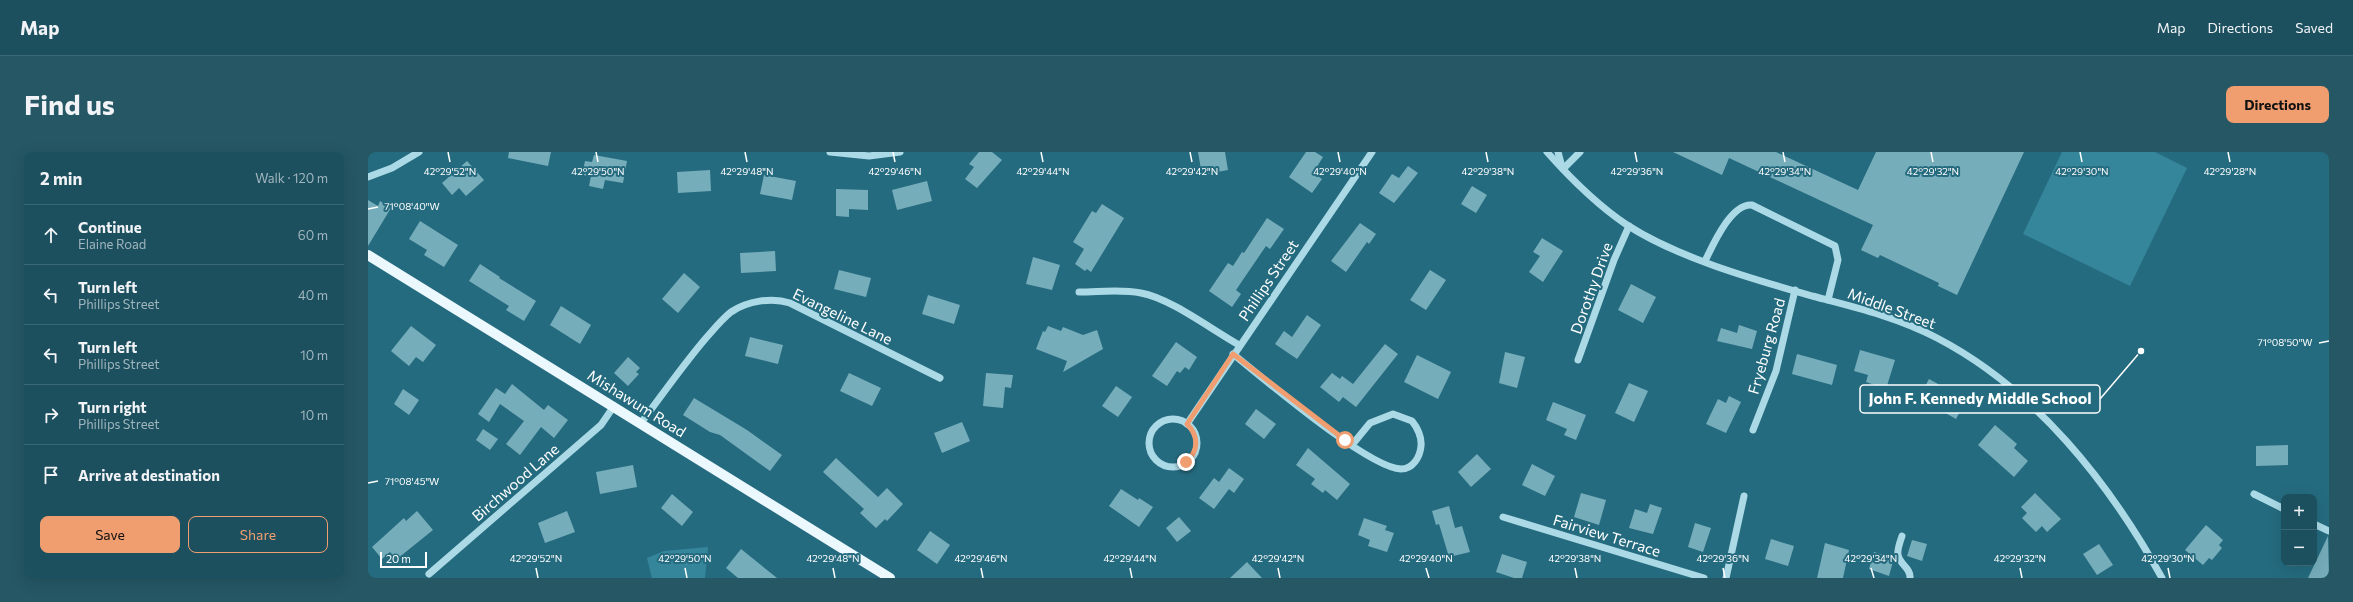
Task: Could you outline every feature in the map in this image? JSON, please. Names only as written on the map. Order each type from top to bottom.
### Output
[{"type":"main road","name":"Mishawum Road","points":[[368,255],[890,578]]},
{"type":"street","points":[[368,177],[392,168],[419,152]]},
{"type":"street","points":[[830,152],[869,156],[900,152]]},
{"type":"street","name":"Phillips Street","points":[[1187,424],[1239,345],[1372,152]]},
{"type":"street","name":"Middle Street","points":[[1547,152],[1607,210],[1629,226],[1668,248],[1795,290],[1895,320],[1931,335],[1960,351],[2000,378],[2049,421],[2090,471],[2135,531],[2162,578]]},
{"type":"street","points":[[1558,152],[1563,169],[1580,152]]},
{"type":"street","points":[[1705,261],[1715,239],[1735,212],[1744,205],[1752,205],[1835,246],[1838,253],[1838,260],[1828,300]]},
{"type":"street","name":"Dorothy Drive","points":[[1578,360],[1614,260],[1629,226]]},
{"type":"street","name":"Fryeburg Road","points":[[1753,430],[1776,371],[1795,290]]},
{"type":"street","points":[[1079,292],[1135,292],[1146,294],[1184,313],[1239,345]]},
{"type":"street","name":"Evangeline Lane","points":[[641,423],[696,350],[726,316],[743,305],[759,302],[777,300],[790,303],[940,378]]},
{"type":"street","points":[[1233,354],[1352,446],[1384,464],[1403,469],[1412,466],[1421,440],[1412,421],[1393,414],[1370,423],[1352,446]]},
{"type":"street","name":"Birchwood Lane","points":[[430,574],[599,427],[614,406]]},
{"type":"street","points":[[1170,419],[1187,424],[1196,437],[1196,446],[1192,457],[1186,462],[1172,467],[1157,461],[1150,450],[1149,442],[1153,429],[1160,422],[1170,419]]},
{"type":"street","points":[[2254,494],[2281,508]]},
{"type":"street","points":[[1726,578],[1744,496]]},
{"type":"street","name":"Fairview Terrace","points":[[1503,517],[1704,578]]},
{"type":"street","points":[[2317,525],[2329,531]]},
{"type":"street","points":[[1902,536],[1898,554],[1902,563],[1910,573],[1910,578]]},
{"type":"shaded area","points":[[2062,152],[2155,152],[2187,168],[2130,286],[2023,234]]},
{"type":"shaded area","points":[[708,547],[705,578],[652,578],[647,558],[664,551]]},
{"type":"building","points":[[509,152],[551,152],[548,166],[508,158]]},
{"type":"building","points":[[979,152],[992,152],[1002,160],[977,188],[965,179],[974,167],[969,164]]},
{"type":"building","points":[[1198,152],[1225,152],[1228,170],[1202,175]]},
{"type":"building","points":[[1306,152],[1315,152],[1323,157],[1313,173],[1322,179],[1312,193],[1289,177]]},
{"type":"building","points":[[1673,152],[1776,152],[1858,190],[1876,152],[2024,152],[1957,295],[1938,286],[1939,283],[1880,255],[1878,258],[1861,250],[1873,225],[1729,158],[1722,175]]},
{"type":"building","points":[[594,155],[627,161],[623,183],[605,180],[603,189],[589,186],[591,176],[582,175],[585,161],[592,162]]},
{"type":"building","points":[[467,161],[484,180],[466,196],[459,188],[452,195],[442,183]]},
{"type":"building","points":[[1408,166],[1418,173],[1394,203],[1379,193],[1392,174],[1399,178]]},
{"type":"building","points":[[710,170],[711,191],[678,193],[677,172]]},
{"type":"building","points":[[764,175],[796,181],[792,200],[760,194]]},
{"type":"building","points":[[927,181],[932,201],[897,210],[892,190]]},
{"type":"building","points":[[1472,186],[1487,195],[1476,213],[1461,204]]},
{"type":"building","points":[[836,189],[868,190],[868,210],[849,209],[849,217],[836,216]]},
{"type":"building","points":[[368,200],[378,206],[380,201],[391,208],[368,246]]},
{"type":"building","points":[[1102,204],[1124,218],[1091,272],[1087,269],[1085,271],[1075,264],[1084,249],[1073,242],[1092,211],[1096,213]]},
{"type":"building","points":[[1267,218],[1284,229],[1270,249],[1266,246],[1236,290],[1241,294],[1232,307],[1209,291],[1228,263],[1233,266],[1242,252],[1244,253]]},
{"type":"building","points":[[420,221],[458,245],[444,267],[424,255],[427,250],[409,239]]},
{"type":"building","points":[[1360,223],[1376,234],[1369,244],[1367,242],[1346,272],[1331,261]]},
{"type":"building","points":[[1542,238],[1563,251],[1543,282],[1529,272],[1540,256],[1533,252]]},
{"type":"building","points":[[775,251],[776,271],[741,273],[740,253]]},
{"type":"building","points":[[1033,257],[1060,265],[1052,290],[1026,284]]},
{"type":"building","points":[[480,264],[500,277],[499,278],[536,301],[524,321],[506,310],[509,306],[469,281]]},
{"type":"building","points":[[839,270],[871,278],[866,297],[834,289]]},
{"type":"building","points":[[1430,270],[1446,280],[1426,310],[1410,300]]},
{"type":"building","points":[[684,273],[700,287],[678,313],[662,299]]},
{"type":"building","points":[[1631,284],[1656,297],[1643,323],[1618,310]]},
{"type":"building","points":[[928,295],[960,305],[954,324],[922,314]]},
{"type":"building","points":[[561,306],[591,325],[580,344],[550,325]]},
{"type":"building","points":[[1307,315],[1321,325],[1297,359],[1275,344],[1284,331],[1292,337]]},
{"type":"building","points":[[1739,325],[1757,331],[1752,349],[1717,341],[1721,328],[1737,333]]},
{"type":"building","points":[[411,326],[436,345],[423,362],[416,357],[409,366],[391,351]]},
{"type":"building","points":[[1048,326],[1061,331],[1063,327],[1083,335],[1097,330],[1103,349],[1063,372],[1067,361],[1036,349],[1043,331],[1045,332]]},
{"type":"building","points":[[750,337],[783,345],[778,364],[745,356]]},
{"type":"building","points":[[1176,342],[1197,357],[1189,370],[1185,367],[1180,373],[1177,371],[1167,386],[1152,376]]},
{"type":"building","points":[[1385,344],[1398,354],[1356,407],[1343,397],[1339,402],[1320,387],[1332,373],[1340,379],[1342,376],[1353,384]]},
{"type":"building","points":[[1860,350],[1895,360],[1886,389],[1866,382],[1868,375],[1854,371]]},
{"type":"building","points":[[1505,352],[1525,357],[1517,388],[1499,383]]},
{"type":"building","points":[[1797,354],[1837,365],[1832,385],[1792,374]]},
{"type":"building","points":[[1417,355],[1451,372],[1438,399],[1404,382]]},
{"type":"building","points":[[628,357],[640,368],[636,372],[639,374],[628,386],[614,373]]},
{"type":"building","points":[[849,373],[881,388],[872,406],[840,391]]},
{"type":"building","points":[[986,373],[1013,375],[1011,388],[1005,387],[1003,408],[983,406]]},
{"type":"building","points":[[1929,379],[1958,395],[1956,397],[1965,402],[1956,419],[1919,398]]},
{"type":"building","points":[[1629,383],[1648,391],[1634,422],[1615,413]]},
{"type":"building","points":[[512,384],[544,410],[548,405],[568,420],[554,438],[541,427],[520,455],[506,444],[524,421],[500,404],[489,422],[478,414],[496,388],[505,394]]},
{"type":"building","points":[[1116,386],[1132,397],[1118,417],[1102,406]]},
{"type":"building","points":[[403,389],[419,400],[409,415],[394,404]]},
{"type":"building","points":[[1729,396],[1741,402],[1726,433],[1706,424],[1718,399],[1726,403]]},
{"type":"building","points":[[694,398],[747,430],[782,455],[770,471],[720,435],[710,432],[683,415]]},
{"type":"building","points":[[1553,402],[1586,415],[1576,440],[1564,435],[1567,429],[1546,420]]},
{"type":"building","points":[[1256,409],[1276,424],[1264,439],[1245,424]]},
{"type":"building","points":[[962,422],[970,441],[942,453],[934,433]]},
{"type":"building","points":[[1995,425],[2017,444],[2014,448],[2028,461],[2014,477],[1978,445]]},
{"type":"building","points":[[483,429],[498,439],[490,450],[476,440]]},
{"type":"building","points":[[2288,445],[2288,465],[2256,466],[2256,446]]},
{"type":"building","points":[[1308,448],[1350,484],[1337,500],[1325,490],[1323,493],[1311,484],[1315,479],[1296,465]]},
{"type":"building","points":[[1477,454],[1491,469],[1471,487],[1458,472]]},
{"type":"building","points":[[836,458],[878,497],[887,488],[903,504],[887,521],[885,519],[876,528],[860,513],[864,509],[823,472]]},
{"type":"building","points":[[1532,464],[1555,476],[1545,496],[1522,485]]},
{"type":"building","points":[[633,465],[637,487],[600,494],[596,472]]},
{"type":"building","points":[[1229,468],[1244,479],[1234,493],[1229,489],[1214,509],[1199,498],[1214,478],[1219,482]]},
{"type":"building","points":[[1121,489],[1138,500],[1139,498],[1153,507],[1139,527],[1109,506]]},
{"type":"building","points":[[1581,493],[1606,500],[1599,525],[1574,517]]},
{"type":"building","points":[[2035,493],[2061,519],[2047,532],[2042,526],[2036,532],[2022,518],[2027,513],[2021,507]]},
{"type":"building","points":[[672,494],[693,512],[682,526],[661,508]]},
{"type":"building","points":[[1650,504],[1662,508],[1653,534],[1629,528],[1635,509],[1647,513]]},
{"type":"building","points":[[1449,506],[1455,528],[1462,526],[1470,552],[1449,557],[1439,524],[1436,525],[1432,511]]},
{"type":"building","points":[[417,511],[433,530],[397,559],[390,552],[382,559],[372,547],[404,518],[406,521]]},
{"type":"building","points":[[567,511],[575,532],[545,543],[538,523]]},
{"type":"building","points":[[1179,517],[1191,531],[1177,542],[1166,528]]},
{"type":"building","points":[[1364,518],[1387,526],[1385,530],[1394,533],[1387,552],[1368,546],[1370,540],[1358,535]]},
{"type":"building","points":[[1695,523],[1711,528],[1703,552],[1688,547]]},
{"type":"building","points":[[2206,525],[2223,540],[2219,545],[2222,548],[2212,560],[2209,558],[2203,565],[2185,550]]},
{"type":"building","points":[[930,531],[950,545],[937,564],[917,550]]},
{"type":"building","points":[[2328,536],[2329,578],[2308,578],[2314,566],[2317,566],[2317,559]]},
{"type":"building","points":[[1771,539],[1794,546],[1788,566],[1765,559]]},
{"type":"building","points":[[1912,540],[1927,544],[1922,561],[1907,556]]},
{"type":"building","points":[[1825,543],[1849,550],[1843,578],[1817,578]]},
{"type":"building","points":[[2099,544],[2113,565],[2097,575],[2083,554]]},
{"type":"building","points":[[741,549],[777,578],[738,578],[726,568]]},
{"type":"building","points":[[1874,552],[1894,558],[1889,576],[1869,569]]},
{"type":"building","points":[[1502,554],[1527,562],[1522,578],[1514,578],[1496,572]]},
{"type":"building","points":[[1247,562],[1262,578],[1230,578]]},
{"type":"place","name":"John F. Kennedy Middle School","points":[[2141,351]]},
{"type":"route","points":[[1186,462],[1192,457],[1195,451],[1196,442],[1194,432],[1187,424],[1233,354],[1306,412],[1345,440]]}]
